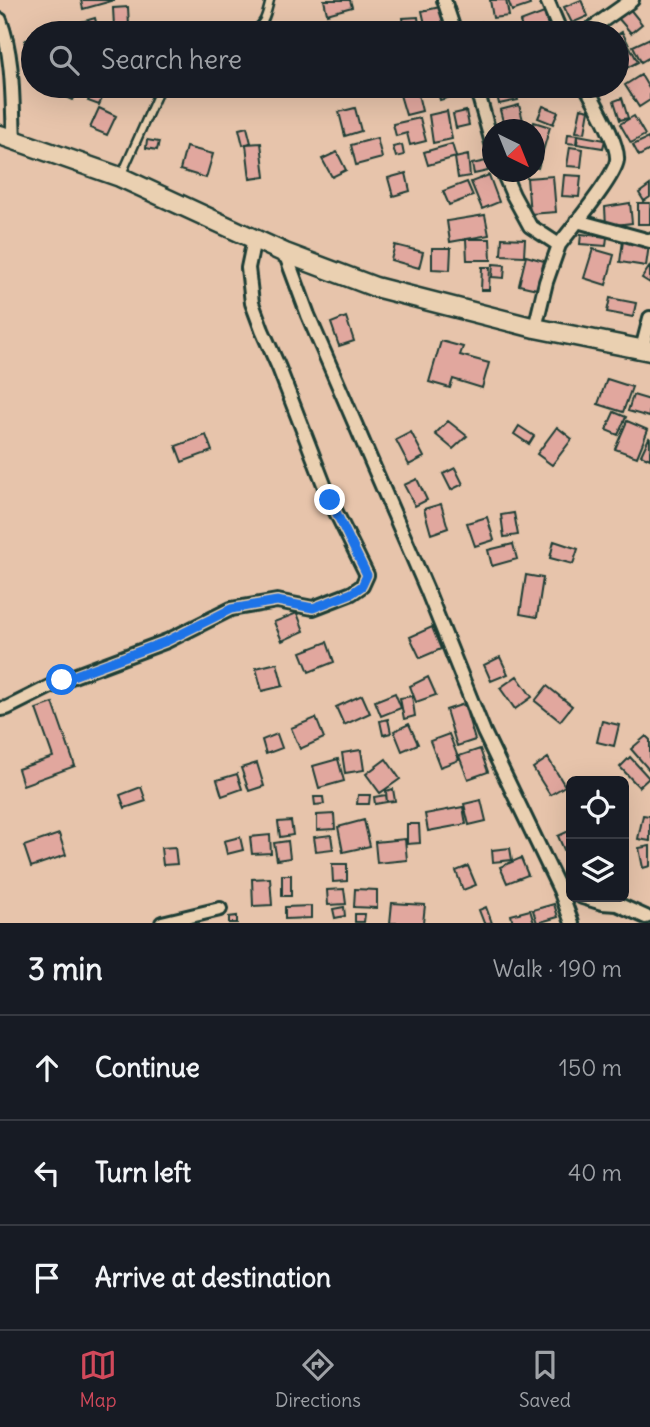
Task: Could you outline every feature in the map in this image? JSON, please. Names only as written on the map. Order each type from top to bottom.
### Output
[{"type":"street","points":[[443,0],[451,21]]},
{"type":"street","points":[[547,0],[556,21]]},
{"type":"street","points":[[602,21],[632,0]]},
{"type":"street","points":[[0,20],[10,71],[7,137],[120,177],[285,253],[375,287],[535,328],[646,350],[650,318]]},
{"type":"street","points":[[479,98],[485,119]]},
{"type":"street","points":[[535,328],[546,282],[559,245],[611,176],[617,161],[615,145],[592,98]]},
{"type":"street","points":[[507,182],[530,226],[559,245]]},
{"type":"street","points":[[577,221],[650,241]]},
{"type":"street","points":[[0,709],[62,680],[167,641],[231,609],[277,601],[313,608],[352,593],[362,586],[367,575],[330,500],[252,303],[248,268],[254,239]]},
{"type":"street","points":[[285,253],[484,732],[565,892],[572,923]]},
{"type":"street","points":[[599,902],[617,904],[646,917]]},
{"type":"street","points":[[162,923],[220,909]]},
{"type":"lane","points":[[265,21],[270,0]]},
{"type":"lane","points":[[120,177],[156,98]]},
{"type":"building","points":[[81,0],[115,0],[83,9]]},
{"type":"building","points":[[324,0],[350,0],[352,7],[327,14]]},
{"type":"building","points":[[490,0],[506,0],[509,16],[493,18]]},
{"type":"building","points":[[508,0],[528,0],[530,5],[512,11]]},
{"type":"building","points":[[581,0],[588,16],[571,21],[564,7]]},
{"type":"building","points":[[128,7],[129,21],[114,21],[113,8]]},
{"type":"building","points":[[440,7],[443,21],[424,21],[422,11]]},
{"type":"building","points":[[629,8],[642,24],[631,33],[629,21],[621,21],[618,18]]},
{"type":"building","points":[[544,13],[546,21],[523,21]]},
{"type":"building","points":[[418,17],[418,21],[403,21],[403,18]]},
{"type":"building","points":[[650,38],[650,57],[641,62],[633,46]]},
{"type":"building","points":[[629,45],[638,62],[629,67]]},
{"type":"building","points":[[641,75],[650,90],[650,100],[639,107],[629,91],[629,82]]},
{"type":"building","points":[[89,98],[102,98],[99,105],[88,101]]},
{"type":"building","points":[[401,98],[419,98],[422,111],[406,115]]},
{"type":"building","points":[[498,98],[518,100],[499,104]]},
{"type":"building","points":[[622,98],[628,118],[620,120],[614,101]]},
{"type":"building","points":[[519,105],[523,119],[502,119],[500,110]]},
{"type":"building","points":[[543,106],[558,112],[553,124],[538,118]]},
{"type":"building","points":[[99,108],[116,116],[107,135],[90,128]]},
{"type":"building","points":[[355,108],[361,131],[345,136],[339,112]]},
{"type":"building","points":[[581,108],[589,110],[585,133],[576,132]]},
{"type":"building","points":[[447,111],[452,139],[433,143],[429,115]]},
{"type":"building","points":[[466,111],[469,125],[456,128],[453,114]]},
{"type":"building","points":[[634,116],[645,135],[631,143],[620,124]]},
{"type":"building","points":[[420,118],[426,141],[410,145],[407,133],[396,136],[393,124]]},
{"type":"building","points":[[545,125],[550,127],[545,144]]},
{"type":"building","points":[[247,127],[251,143],[243,145],[239,129]]},
{"type":"building","points":[[568,134],[577,135],[576,144],[567,143]]},
{"type":"building","points":[[578,135],[605,140],[603,148],[577,144]]},
{"type":"building","points":[[377,138],[382,158],[356,165],[351,145]]},
{"type":"building","points":[[648,138],[650,150],[639,156],[633,145]]},
{"type":"building","points":[[147,140],[159,142],[157,150],[146,148]]},
{"type":"building","points":[[261,143],[265,177],[250,179],[246,144]]},
{"type":"building","points":[[452,144],[456,157],[428,165],[424,152]]},
{"type":"building","points":[[402,145],[404,155],[396,157],[393,147]]},
{"type":"building","points":[[186,147],[213,154],[206,178],[180,170]]},
{"type":"building","points":[[570,147],[583,149],[581,167],[567,166]]},
{"type":"building","points":[[337,152],[346,170],[332,177],[322,159]]},
{"type":"building","points":[[468,155],[470,176],[458,178],[455,158]]},
{"type":"building","points":[[482,162],[482,172],[474,174],[472,164]]},
{"type":"building","points":[[406,173],[410,191],[393,196],[388,178]]},
{"type":"building","points":[[564,175],[581,176],[579,197],[562,196]]},
{"type":"building","points":[[553,176],[556,212],[530,214],[527,182],[545,182],[545,177]]},
{"type":"building","points":[[482,178],[482,182],[492,182],[499,202],[482,209],[471,182]]},
{"type":"building","points":[[467,182],[473,196],[449,205],[443,191]]},
{"type":"building","points":[[650,185],[650,197],[644,201],[639,193]]},
{"type":"building","points":[[630,203],[632,223],[606,226],[605,207]]},
{"type":"building","points":[[638,203],[650,203],[650,224],[638,224]]},
{"type":"building","points":[[485,215],[489,235],[450,242],[447,221]]},
{"type":"building","points":[[581,234],[607,237],[606,246],[580,244]]},
{"type":"building","points":[[502,238],[525,239],[524,256],[501,255]]},
{"type":"building","points":[[466,239],[490,239],[491,260],[467,260]]},
{"type":"building","points":[[623,241],[649,245],[646,266],[620,262]]},
{"type":"building","points":[[395,245],[423,252],[419,268],[391,260]]},
{"type":"building","points":[[432,248],[451,248],[450,270],[432,269]]},
{"type":"building","points":[[593,249],[614,255],[606,285],[584,278]]},
{"type":"building","points":[[526,256],[544,261],[537,289],[519,285]]},
{"type":"building","points":[[493,264],[505,265],[504,278],[492,277]]},
{"type":"building","points":[[650,266],[650,283],[642,278]]},
{"type":"building","points":[[482,267],[490,267],[489,290],[481,290]]},
{"type":"building","points":[[610,298],[636,303],[633,317],[607,312]]},
{"type":"building","points":[[346,317],[354,341],[339,346],[331,323]]},
{"type":"building","points":[[441,341],[463,347],[460,355],[489,363],[482,388],[453,379],[450,388],[429,382]]},
{"type":"building","points":[[607,379],[632,387],[623,412],[598,404]]},
{"type":"building","points":[[633,395],[650,400],[649,417],[628,411]]},
{"type":"building","points":[[614,412],[626,417],[618,435],[606,430]]},
{"type":"building","points":[[448,421],[467,436],[453,449],[435,434]]},
{"type":"building","points":[[627,421],[648,430],[637,457],[615,449]]},
{"type":"building","points":[[519,426],[534,436],[529,444],[514,434]]},
{"type":"building","points":[[557,427],[572,439],[552,465],[537,454]]},
{"type":"building","points":[[411,432],[424,457],[409,465],[396,440]]},
{"type":"building","points":[[206,435],[212,451],[182,462],[176,446]]},
{"type":"building","points":[[650,439],[650,459],[641,455]]},
{"type":"building","points":[[455,468],[463,484],[451,490],[443,474]]},
{"type":"building","points":[[417,479],[427,500],[415,506],[404,485]]},
{"type":"building","points":[[441,504],[448,528],[431,534],[424,509]]},
{"type":"building","points":[[514,513],[518,535],[504,537],[501,515]]},
{"type":"building","points":[[487,517],[494,540],[475,546],[467,523]]},
{"type":"building","points":[[554,541],[578,549],[573,564],[550,558]]},
{"type":"building","points":[[513,544],[517,559],[492,566],[488,550]]},
{"type":"building","points":[[526,575],[543,578],[537,617],[520,614]]},
{"type":"building","points":[[297,613],[304,631],[282,641],[274,622]]},
{"type":"building","points":[[432,627],[441,649],[420,658],[410,637]]},
{"type":"building","points":[[327,642],[334,662],[309,672],[301,652]]},
{"type":"building","points":[[500,657],[508,674],[491,681],[484,665]]},
{"type":"building","points":[[277,663],[283,686],[262,691],[256,668]]},
{"type":"building","points":[[517,676],[532,697],[515,709],[500,688]]},
{"type":"building","points":[[428,677],[436,695],[416,702],[410,686]]},
{"type":"building","points":[[547,686],[572,706],[560,721],[535,701]]},
{"type":"building","points":[[395,693],[401,708],[381,716],[375,701]]},
{"type":"building","points":[[362,695],[370,713],[344,725],[336,707]]},
{"type":"building","points":[[412,696],[415,716],[404,719],[400,698]]},
{"type":"building","points":[[53,703],[75,766],[23,785],[18,769],[53,757],[36,709]]},
{"type":"building","points":[[464,704],[475,740],[457,746],[446,710]]},
{"type":"building","points":[[316,718],[324,738],[300,749],[291,728]]},
{"type":"building","points":[[388,719],[391,733],[383,735],[380,721]]},
{"type":"building","points":[[602,721],[619,725],[614,746],[597,742]]},
{"type":"building","points":[[409,724],[418,744],[402,751],[394,731]]},
{"type":"building","points":[[277,734],[282,748],[266,754],[262,740]]},
{"type":"building","points":[[449,734],[459,760],[440,767],[430,741]]},
{"type":"building","points":[[646,736],[650,740],[650,771],[631,749]]},
{"type":"building","points":[[480,749],[488,772],[468,779],[459,756]]},
{"type":"building","points":[[361,750],[364,770],[345,773],[342,753]]},
{"type":"building","points":[[630,757],[649,778],[639,787],[620,767]]},
{"type":"building","points":[[548,758],[565,786],[550,795],[533,768]]},
{"type":"building","points":[[338,759],[344,781],[319,788],[313,766]]},
{"type":"building","points":[[386,759],[400,779],[380,793],[366,774]]},
{"type":"building","points":[[257,763],[264,786],[249,791],[241,768]]},
{"type":"building","points":[[237,774],[242,789],[222,796],[217,780]]},
{"type":"building","points":[[141,787],[146,801],[125,808],[120,795]]},
{"type":"building","points":[[393,789],[395,801],[387,802],[386,791]]},
{"type":"building","points":[[358,795],[370,795],[369,804],[357,804]]},
{"type":"building","points":[[386,795],[387,802],[375,804],[374,797]]},
{"type":"building","points":[[314,797],[323,797],[324,804],[315,805]]},
{"type":"building","points":[[481,800],[486,821],[469,825],[464,804]]},
{"type":"building","points":[[463,807],[466,824],[428,831],[425,814]]},
{"type":"building","points":[[334,814],[335,829],[317,830],[317,815]]},
{"type":"building","points":[[643,815],[650,816],[650,841],[638,839]]},
{"type":"building","points":[[364,820],[370,846],[343,852],[338,827]]},
{"type":"building","points":[[291,821],[293,835],[280,837],[278,822]]},
{"type":"building","points":[[407,824],[419,824],[420,843],[407,844]]},
{"type":"building","points":[[566,832],[566,854],[558,836]]},
{"type":"building","points":[[59,834],[66,855],[31,867],[24,846]]},
{"type":"building","points":[[270,835],[271,853],[252,854],[250,837]]},
{"type":"building","points":[[331,835],[333,849],[316,851],[314,837]]},
{"type":"building","points":[[240,837],[243,850],[227,854],[224,841]]},
{"type":"building","points":[[405,839],[407,860],[377,863],[375,842]]},
{"type":"building","points":[[288,841],[290,858],[277,860],[274,843]]},
{"type":"building","points":[[650,846],[650,866],[643,868],[639,848]]},
{"type":"building","points":[[175,847],[177,864],[163,865],[161,848]]},
{"type":"building","points":[[510,848],[512,860],[493,862],[492,850]]},
{"type":"building","points":[[521,858],[528,875],[507,883],[500,867]]},
{"type":"building","points":[[332,864],[347,864],[347,881],[333,882]]},
{"type":"building","points":[[468,866],[476,885],[463,890],[456,871]]},
{"type":"building","points":[[282,875],[291,875],[291,896],[282,896]]},
{"type":"building","points":[[270,878],[272,905],[253,906],[252,879]]},
{"type":"building","points":[[344,889],[346,904],[328,905],[327,890]]},
{"type":"building","points":[[355,889],[377,890],[377,908],[354,907]]},
{"type":"building","points":[[392,903],[425,905],[423,923],[390,923]]},
{"type":"building","points":[[554,904],[558,917],[537,923],[533,910]]},
{"type":"building","points":[[311,906],[311,918],[285,919],[285,907]]},
{"type":"building","points":[[344,907],[345,916],[335,918],[333,909]]},
{"type":"building","points":[[486,907],[492,923],[484,923],[479,910]]},
{"type":"building","points":[[530,910],[534,923],[513,923],[511,915]]},
{"type":"building","points":[[355,914],[365,914],[364,922],[355,922]]},
{"type":"building","points":[[237,916],[237,923],[229,923],[229,917]]},
{"type":"route","points":[[62,680],[167,641],[231,609],[277,601],[313,608],[352,593],[362,586],[367,575],[330,500]]}]
